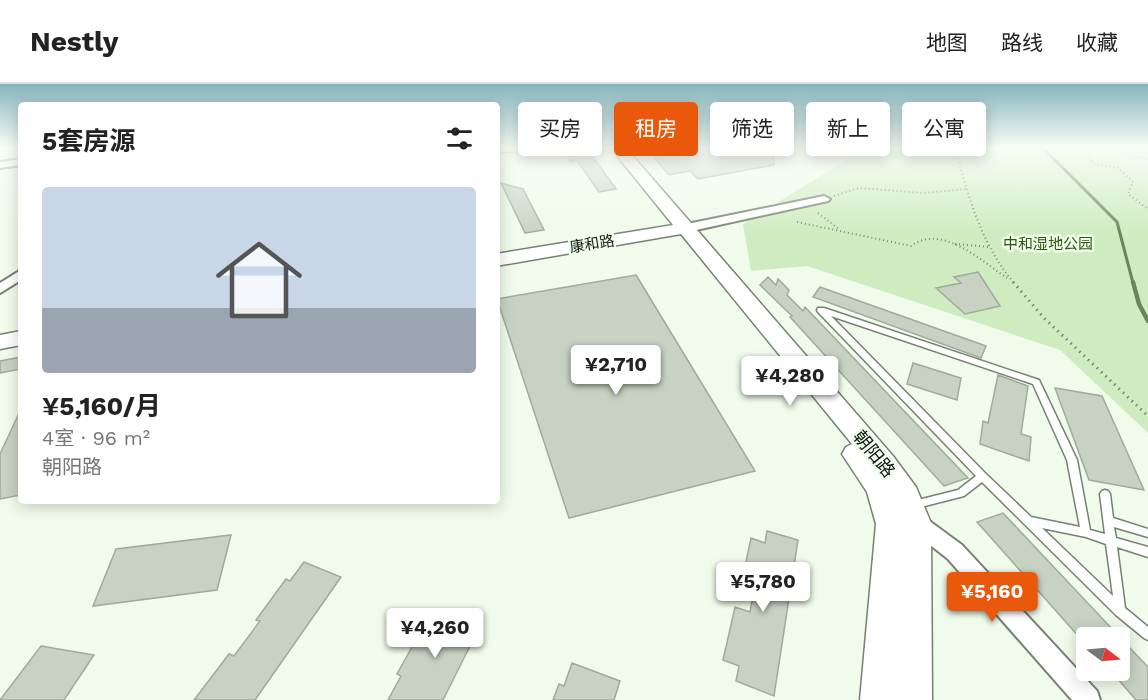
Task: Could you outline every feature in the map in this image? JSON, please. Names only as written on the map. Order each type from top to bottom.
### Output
[{"type":"main road","name":"朝阳路","points":[[631,176],[681,229],[884,464],[906,495],[913,514]]},
{"type":"main road","name":"朝阳路","points":[[639,176],[872,475],[888,507],[890,524],[878,700]]},
{"type":"main road","name":"康和路","points":[[500,259],[681,229]]},
{"type":"main road","points":[[0,342],[18,339]]},
{"type":"main road","points":[[913,514],[914,700]]},
{"type":"street","points":[[681,229],[824,199]]},
{"type":"street","points":[[0,289],[18,276]]},
{"type":"street","name":"朝阳路","points":[[913,514],[955,552],[1088,700]]},
{"type":"lane","points":[[1086,533],[1072,460],[1036,382],[820,310],[982,476],[1120,611],[1148,634]]},
{"type":"lane","points":[[913,514],[961,493],[982,476]]},
{"type":"lane","points":[[1104,494],[1120,611]]},
{"type":"lane","points":[[1028,521],[1086,533],[1148,552]]},
{"type":"lane","points":[[1108,521],[1148,533]]},
{"type":"path","points":[[962,176],[976,221],[998,264],[1011,281],[1044,318],[1148,416]]},
{"type":"path","points":[[1126,176],[1133,182],[1128,194],[1148,209]]},
{"type":"path","points":[[824,199],[859,188],[924,193],[966,189]]},
{"type":"path","points":[[818,213],[841,231]]},
{"type":"path","points":[[797,222],[911,246],[918,240],[932,237],[952,244],[1011,281]]},
{"type":"path","points":[[952,244],[989,247]]},
{"type":"green space","name":"中和湿地公园","points":[[821,176],[1148,176],[1148,433],[1060,350],[807,266],[751,271],[743,224]]},
{"type":"building","points":[[588,176],[607,176],[616,189],[599,192]]},
{"type":"building","points":[[695,176],[716,176],[698,179]]},
{"type":"building","points":[[501,183],[523,189],[544,230],[525,233]]},
{"type":"building","points":[[978,272],[1000,306],[965,314],[936,288],[961,283],[954,277]]},
{"type":"building","points":[[636,275],[755,471],[569,518],[500,308],[500,298]]},
{"type":"building","points":[[768,277],[776,285],[778,279],[789,290],[787,295],[803,311],[805,307],[968,478],[944,486],[790,317],[792,316],[760,285]]},
{"type":"building","points":[[820,287],[986,346],[981,358],[813,297]]},
{"type":"building","points":[[18,358],[18,370],[0,373],[0,361]]},
{"type":"building","points":[[913,363],[961,378],[957,400],[907,384]]},
{"type":"building","points":[[998,375],[1028,386],[1021,434],[1031,437],[1029,461],[980,444],[983,421],[988,423]]},
{"type":"building","points":[[1055,388],[1102,396],[1144,490],[1089,480]]},
{"type":"building","points":[[18,415],[18,496],[0,499],[0,454]]},
{"type":"building","points":[[1003,513],[1110,627],[1076,627],[1076,633],[977,522]]},
{"type":"building","points":[[767,531],[798,540],[774,696],[736,681],[739,666],[723,660],[735,607],[750,612],[755,585],[742,581],[751,538],[765,543]]},
{"type":"building","points":[[231,535],[217,590],[93,606],[116,549]]},
{"type":"building","points":[[304,562],[341,577],[255,700],[194,700],[229,654],[234,656],[260,621],[256,620],[286,579],[290,581]]},
{"type":"building","points":[[438,610],[480,626],[443,700],[388,700],[401,676],[397,674],[422,629],[427,630]]},
{"type":"building","points":[[41,646],[94,655],[64,700],[0,700]]},
{"type":"building","points":[[1130,648],[1148,667],[1148,700],[1136,700],[1120,681],[1130,681]]},
{"type":"building","points":[[572,663],[620,681],[614,700],[553,700],[559,684],[564,686]]},
{"type":"waterway","points":[[1071,176],[1117,222],[1133,283]]},
{"type":"waterway","points":[[1133,282],[1139,304],[1148,321]]}]
